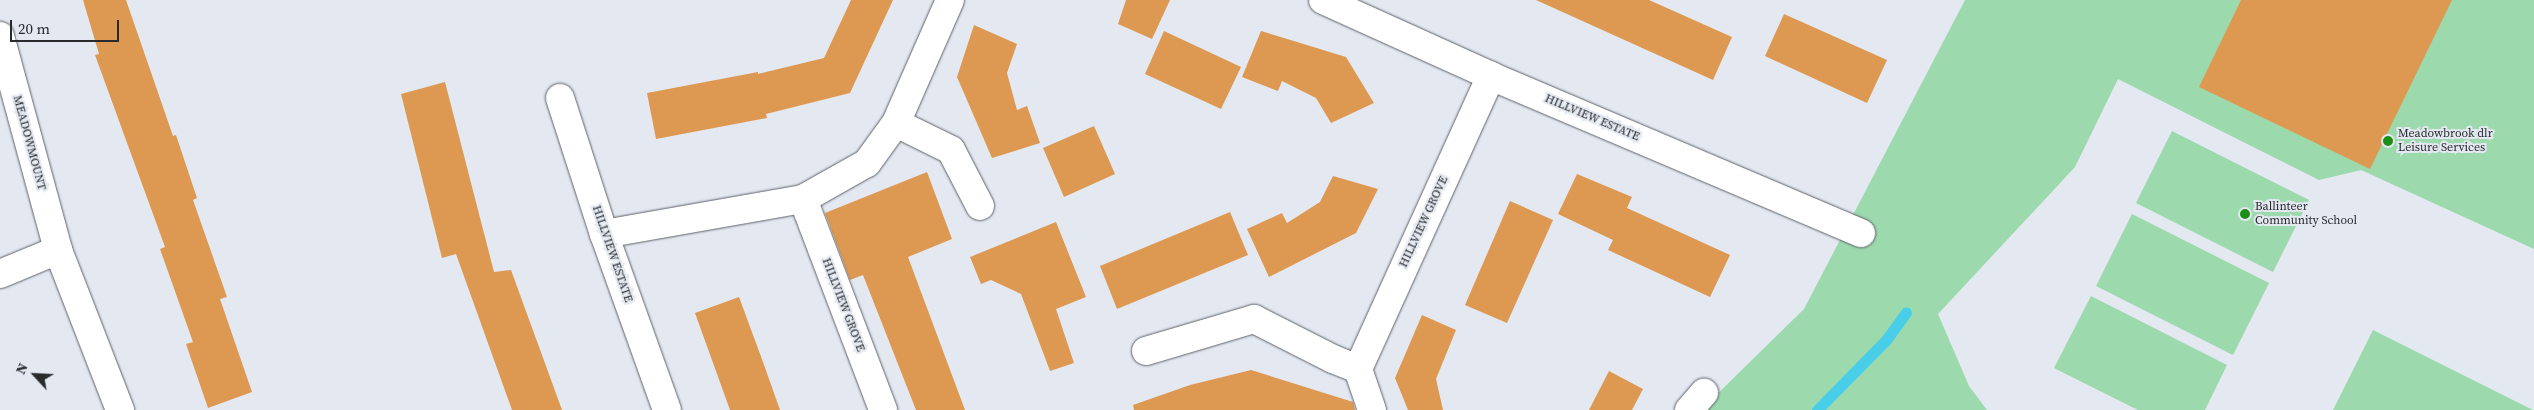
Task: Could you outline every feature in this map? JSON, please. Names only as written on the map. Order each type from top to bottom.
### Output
[{"type":"street","points":[[604,234],[803,199],[867,163],[896,123],[950,0]]},
{"type":"street","name":"HILLVIEW ESTATE","points":[[1323,0],[1491,76],[1861,233]]},
{"type":"street","name":"MEADOWMOUNT","points":[[0,36],[58,250],[120,410]]},
{"type":"street","name":"HILLVIEW GROVE","points":[[1358,369],[1491,76]]},
{"type":"street","name":"HILLVIEW ESTATE","points":[[560,98],[604,234],[667,410]]},
{"type":"street","points":[[896,123],[951,150],[980,206]]},
{"type":"street","name":"HILLVIEW GROVE","points":[[803,199],[883,410]]},
{"type":"street","points":[[0,274],[58,250]]},
{"type":"street","points":[[1146,351],[1254,319],[1333,359],[1358,369],[1372,410]]},
{"type":"green space","points":[[1965,0],[2534,0],[2534,249],[2361,170],[2319,180],[2118,79],[2075,167],[1938,314],[1969,386],[1987,410],[1701,410],[1804,309]]},
{"type":"green space","points":[[2172,131],[2309,200],[2273,272],[2136,203]]},
{"type":"green space","points":[[2132,214],[2269,283],[2233,355],[2096,286]]},
{"type":"green space","points":[[2091,296],[2227,365],[2205,410],[2138,410],[2054,368]]},
{"type":"green space","points":[[2373,330],[2533,410],[2333,410]]},
{"type":"building","points":[[83,0],[126,0],[173,136],[176,135],[197,198],[193,200],[227,297],[220,299],[252,392],[208,408],[186,344],[193,342],[160,249],[165,247],[95,55],[99,54]]},
{"type":"building","points":[[851,0],[893,0],[850,93],[766,114],[767,118],[656,139],[647,93],[758,72],[758,74],[824,58]]},
{"type":"building","points":[[1126,0],[1170,0],[1152,39],[1118,24]]},
{"type":"building","points":[[1536,0],[1649,0],[1732,37],[1713,80]]},
{"type":"building","name":"Meadowbrook dlr Leisure Services","points":[[2241,0],[2452,0],[2370,169],[2199,87]]},
{"type":"building","points":[[1784,14],[1887,60],[1867,103],[1765,56]]},
{"type":"building","points":[[974,25],[1017,44],[1007,73],[1017,110],[1027,106],[1040,143],[992,158],[957,77]]},
{"type":"building","points":[[1164,31],[1241,67],[1221,109],[1145,74]]},
{"type":"building","points":[[1261,31],[1346,57],[1374,103],[1331,123],[1316,98],[1282,81],[1278,91],[1242,77]]},
{"type":"building","points":[[445,82],[494,272],[511,270],[562,410],[512,410],[456,254],[442,258],[401,94]]},
{"type":"building","points":[[1094,126],[1115,174],[1064,197],[1043,148]]},
{"type":"building","points":[[927,172],[952,239],[908,257],[965,410],[916,410],[863,275],[850,280],[825,213]]},
{"type":"building","points":[[1577,174],[1632,197],[1627,208],[1730,255],[1710,297],[1608,250],[1613,240],[1558,214]]},
{"type":"building","points":[[1333,176],[1378,189],[1356,233],[1269,277],[1247,229],[1282,213],[1287,223],[1320,202]]},
{"type":"building","points":[[1510,201],[1553,220],[1507,323],[1465,305]]},
{"type":"building","points":[[1230,212],[1248,255],[1117,309],[1100,266]]},
{"type":"building","points":[[1056,222],[1086,297],[1056,309],[1074,363],[1050,371],[1021,294],[991,280],[981,284],[970,257]]},
{"type":"building","points":[[739,297],[780,410],[730,410],[695,313]]},
{"type":"building","points":[[1422,315],[1456,330],[1436,379],[1443,410],[1408,410],[1395,378]]},
{"type":"building","points":[[1251,370],[1353,402],[1355,410],[1134,410],[1133,405],[1190,385]]},
{"type":"building","points":[[1609,371],[1643,389],[1632,410],[1589,410]]},
{"type":"waterway","points":[[1817,410],[1886,340],[1906,312]]},
{"type":"place","name":"Meadowbrook dlr Leisure Services","points":[[2388,141]]},
{"type":"place","name":"Ballinteer Community School","points":[[2245,214]]}]
